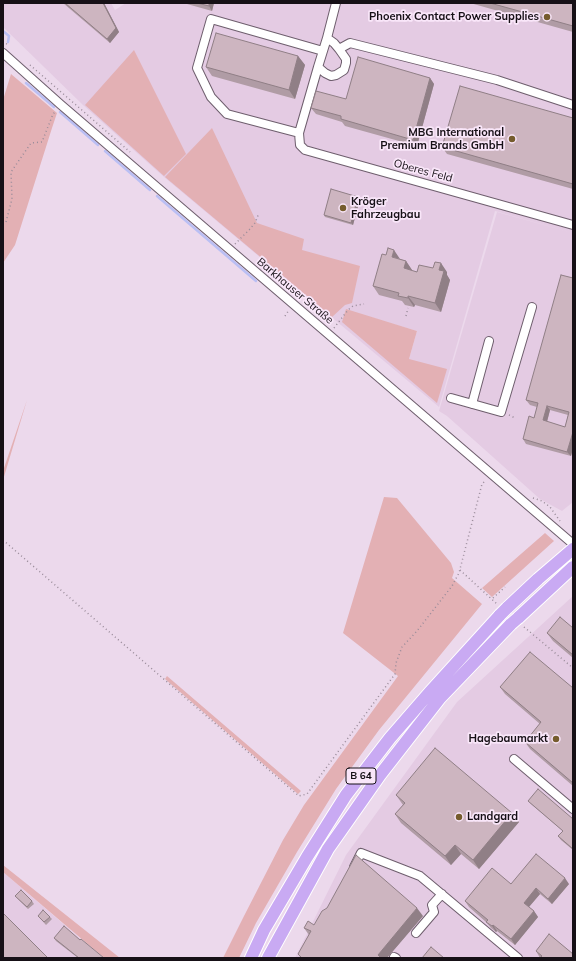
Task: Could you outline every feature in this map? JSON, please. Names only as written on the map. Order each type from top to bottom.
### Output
[{"type":"highway","name":"B 64","points":[[250,958],[264,930],[346,795],[395,732],[503,612],[572,548]]},
{"type":"highway","name":"B 64","points":[[268,958],[328,849],[380,775],[440,698],[514,621],[573,568]]},
{"type":"street","points":[[323,51],[211,20],[197,68],[210,97],[227,114],[299,133],[327,38],[336,3]]},
{"type":"street","points":[[318,68],[332,76],[344,70],[346,59],[334,43],[327,38]]},
{"type":"street","points":[[339,49],[350,43],[497,80],[573,105]]},
{"type":"street","name":"Barkhauser Straße","points":[[3,53],[60,104],[490,474],[572,548]]},
{"type":"street","name":"Oberes Feld","points":[[299,133],[300,145],[305,150],[310,152],[573,225]]},
{"type":"street","points":[[451,398],[501,412],[532,307]]},
{"type":"street","points":[[472,404],[489,341]]},
{"type":"street","points":[[514,759],[573,809]]},
{"type":"street","points":[[350,873],[361,853],[420,876],[518,958]]},
{"type":"street","points":[[416,933],[434,912],[432,905],[442,894]]},
{"type":"path","points":[[6,222],[12,199],[11,172],[31,143],[42,142],[53,114],[60,104]]},
{"type":"path","points":[[235,244],[255,223],[259,213]]},
{"type":"path","points":[[333,329],[348,310],[353,306],[364,304]]},
{"type":"path","points":[[406,316],[408,308]]},
{"type":"path","points":[[3,540],[299,796],[307,794],[395,674],[396,663],[402,647],[417,631],[452,586],[460,570],[482,484],[490,474]]},
{"type":"path","points":[[550,508],[562,524]]},
{"type":"path","points":[[460,570],[492,599],[505,587]]},
{"type":"path","points":[[528,630],[573,668]]},
{"type":"shaded area","points":[[3,3],[111,3],[115,10],[126,3],[573,3],[573,233],[495,211],[439,407],[164,177],[83,105],[3,27]],"holes":[[[346,310],[417,331],[409,359]]]},
{"type":"shaded area","points":[[134,50],[186,154],[164,176],[85,105]]},
{"type":"shaded area","points":[[11,74],[57,113],[15,245],[3,263],[3,100]]},
{"type":"shaded area","points":[[212,128],[257,223],[304,239],[302,250],[360,266],[352,303],[345,305],[332,317],[165,177]]},
{"type":"shaded area","points":[[497,212],[573,233],[573,502],[562,511],[540,499],[447,416],[439,411]]},
{"type":"shaded area","points":[[346,309],[417,331],[409,359],[447,369],[437,403],[342,322]]},
{"type":"shaded area","points":[[27,400],[3,480],[3,471]]},
{"type":"shaded area","points":[[384,497],[397,498],[451,563],[454,572],[452,578],[482,604],[379,730],[336,789],[256,923],[239,958],[223,958],[283,840],[304,805],[398,676],[343,633]]},
{"type":"shaded area","points":[[545,533],[554,541],[492,597],[482,588]]},
{"type":"shaded area","points":[[573,596],[573,958],[295,958],[346,855],[457,702]]},
{"type":"shaded area","points":[[167,676],[301,791],[298,794],[165,679]]},
{"type":"shaded area","points":[[3,865],[120,958],[104,958],[3,872]]},
{"type":"shaded area","points":[[3,872],[103,958],[3,958]]},
{"type":"building","points":[[65,3],[103,3],[116,28],[107,39]]},
{"type":"building","points":[[197,3],[209,3],[209,6]]},
{"type":"building","name":"Phoenix Contact Power Supplies","points":[[490,3],[573,3],[573,26]]},
{"type":"building","points":[[216,33],[298,56],[289,90],[206,67]]},
{"type":"building","points":[[358,57],[430,78],[413,140],[341,119],[341,116],[311,108],[316,91],[346,99]]},
{"type":"building","name":"MBG International Premium Brands GmbH","points":[[460,86],[573,118],[573,184],[442,147]]},
{"type":"building","name":"Kröger Fahrzeugbau","points":[[331,189],[358,197],[351,223],[324,215]]},
{"type":"building","points":[[388,248],[394,250],[392,257],[406,261],[404,268],[417,272],[419,265],[433,268],[435,262],[441,263],[439,270],[444,271],[435,303],[408,296],[408,298],[398,296],[399,293],[373,286],[382,254],[386,255]]},
{"type":"building","points":[[561,275],[573,278],[573,432],[567,452],[523,439],[529,416],[534,418],[538,403],[526,400]],"holes":[[[547,406],[569,412],[565,427],[543,420]]]},
{"type":"building","points":[[560,617],[573,628],[573,655],[547,633]]},
{"type":"building","points":[[530,652],[573,688],[573,783],[525,742],[541,722],[500,687]]},
{"type":"building","name":"Landgard","points":[[435,748],[512,813],[473,860],[455,845],[445,856],[395,814],[405,803],[396,795]]},
{"type":"building","points":[[538,789],[573,819],[573,849],[558,836],[563,831],[528,801]]},
{"type":"building","points":[[536,854],[565,878],[548,899],[536,888],[524,903],[534,911],[511,939],[493,925],[492,926],[486,922],[488,920],[465,901],[492,868],[511,884]]},
{"type":"building","points":[[356,855],[417,908],[378,955],[381,958],[300,958],[301,957],[298,954],[311,931],[304,928],[308,921],[314,925],[322,911],[327,908]]},
{"type":"building","points":[[21,890],[32,901],[27,907],[15,896]]},
{"type":"building","points":[[43,910],[50,917],[44,922],[38,916]]},
{"type":"building","points":[[3,913],[48,958],[3,958]]},
{"type":"building","points":[[64,926],[104,958],[79,958],[54,938]]},
{"type":"building","points":[[549,934],[573,954],[573,958],[540,958],[542,956],[536,951]]},
{"type":"building","points":[[431,947],[444,958],[422,958]]},
{"type":"waterway","points":[[3,31],[9,36],[8,42]]},
{"type":"waterway","points":[[26,83],[54,107]]},
{"type":"waterway","points":[[60,112],[98,145]]},
{"type":"waterway","points":[[105,151],[150,190]]},
{"type":"waterway","points":[[157,196],[256,281]]},
{"type":"place","name":"Phoenix Contact Power Supplies","points":[[547,17]]},
{"type":"place","name":"MBG International Premium Brands GmbH","points":[[512,139]]},
{"type":"place","name":"Kröger Fahrzeugbau","points":[[343,208]]},
{"type":"place","name":"Hagebaumarkt","points":[[556,739]]},
{"type":"place","name":"Landgard","points":[[459,817]]}]
